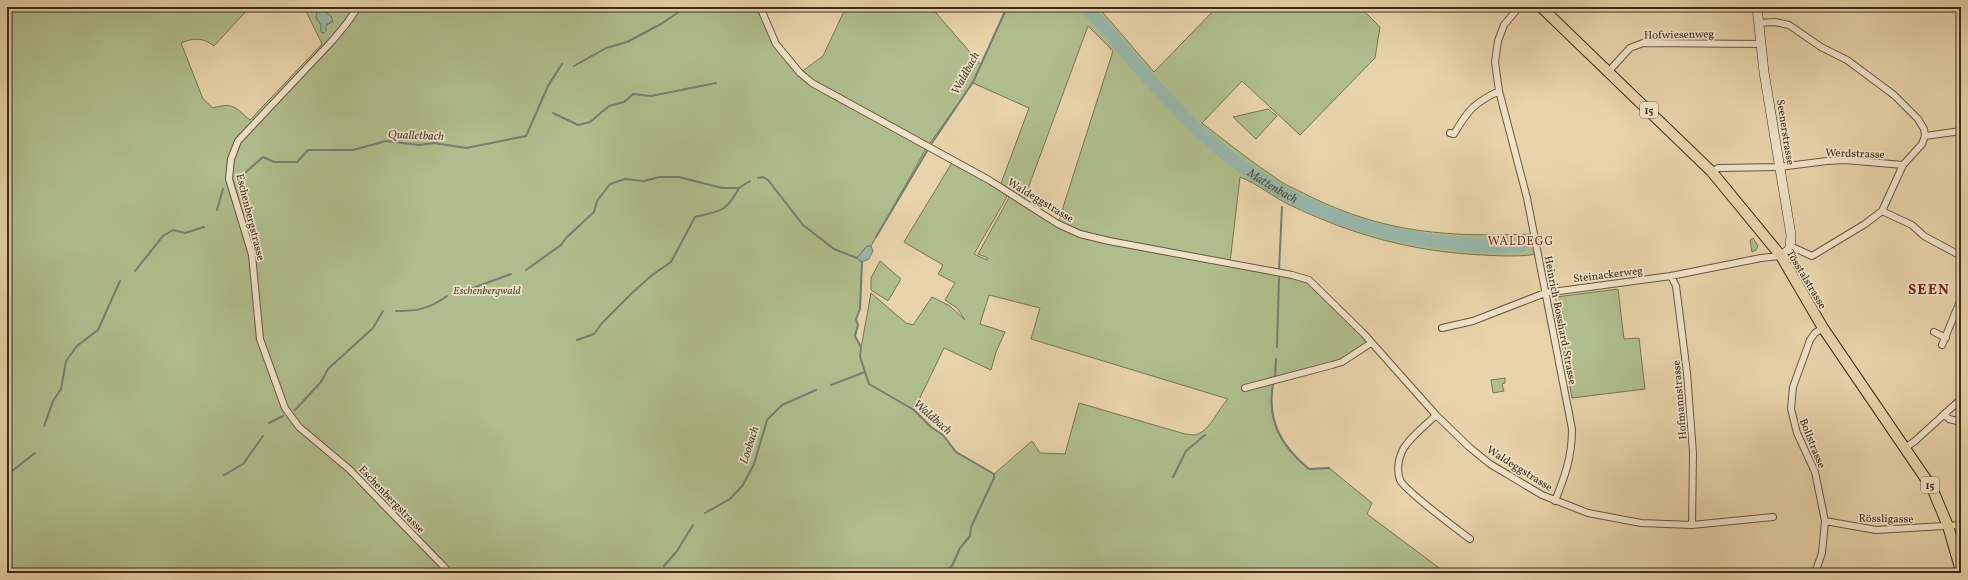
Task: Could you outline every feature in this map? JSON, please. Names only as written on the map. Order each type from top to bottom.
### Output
[{"type":"main road","name":"Tösstalstrasse","points":[[1541,7],[1712,172],[1781,256],[1823,328],[1932,488],[1948,526],[1961,571]]},
{"type":"main road","name":"Seenerstrasse","points":[[1757,7],[1760,44],[1791,235],[1790,246]]},
{"type":"main road","points":[[1781,256],[1790,249],[1790,246]]},
{"type":"street","name":"Eschenbergstrasse","points":[[358,7],[348,23],[333,40],[238,141],[231,159],[229,179],[252,255],[256,281],[260,340],[287,411],[303,430],[349,469],[450,573]]},
{"type":"street","name":"Waldeggstrasse","points":[[760,7],[776,44],[807,80],[822,90],[989,180],[1058,224],[1080,234],[1109,241],[1292,275],[1308,280],[1371,343],[1436,415],[1469,447],[1490,464],[1542,495],[1588,513],[1641,523],[1692,525],[1773,517]]},
{"type":"street","name":"Heinrich-Bosshard-Strasse","points":[[1519,7],[1504,25],[1498,41],[1495,62],[1499,91],[1527,198],[1572,429],[1572,450],[1565,475],[1555,501]]},
{"type":"street","points":[[1758,23],[1776,22],[1789,26],[1821,47],[1847,60],[1894,95],[1918,119],[1924,129],[1922,144],[1903,165],[1882,211],[1865,224],[1812,256],[1790,246]]},
{"type":"street","name":"Hofwiesenweg","points":[[1608,72],[1630,48],[1643,43],[1760,44]]},
{"type":"street","points":[[1450,133],[1454,134],[1466,114],[1480,100],[1499,91]]},
{"type":"street","points":[[1924,136],[1961,131]]},
{"type":"street","name":"Werdstrasse","points":[[1712,172],[1718,168],[1779,167],[1845,160],[1903,165]]},
{"type":"street","points":[[1882,211],[1912,225],[1924,236],[1961,256]]},
{"type":"street","name":"Steinackerweg","points":[[1442,328],[1473,321],[1545,293],[1671,276],[1760,258],[1781,256]]},
{"type":"street","name":"Hofmannstrasse","points":[[1671,276],[1676,286],[1687,373],[1694,460],[1692,525]]},
{"type":"street","points":[[1942,345],[1961,299]]},
{"type":"street","name":"Bollstrasse","points":[[1815,573],[1822,553],[1824,521],[1815,472],[1797,433],[1791,409],[1793,387],[1806,349],[1812,337],[1823,328]]},
{"type":"street","points":[[1934,332],[1946,338]]},
{"type":"street","points":[[1245,388],[1337,363],[1371,343]]},
{"type":"street","points":[[1905,448],[1961,399]]},
{"type":"street","points":[[1944,414],[1949,419],[1961,422]]},
{"type":"street","points":[[1436,415],[1405,446],[1400,457],[1398,470],[1401,481],[1412,492],[1470,539]]},
{"type":"street","name":"Rössligasse","points":[[1824,521],[1863,528],[1903,529],[1961,526]]},
{"type":"green space","name":"Eschenbergwald","points":[[7,7],[250,7],[214,46],[206,41],[198,39],[181,43],[203,99],[213,108],[220,106],[233,107],[250,120],[322,44],[306,11],[309,7],[760,7],[772,38],[800,73],[823,56],[846,7],[931,7],[981,65],[1007,7],[1098,7],[1154,72],[1217,7],[1360,7],[1380,27],[1375,58],[1300,135],[1242,81],[1202,123],[1283,183],[1337,209],[1392,226],[1419,230],[1474,235],[1533,234],[1537,254],[1531,255],[1504,256],[1457,253],[1408,246],[1360,233],[1313,216],[1284,202],[1253,183],[1240,177],[1230,263],[1309,280],[1371,343],[1342,362],[1271,381],[1273,384],[1271,397],[1274,421],[1283,441],[1290,451],[1309,469],[1329,468],[1372,503],[1367,514],[1446,573],[7,573]],"holes":[[[320,10],[331,16],[333,22],[326,25],[324,33],[321,31],[321,25],[316,18],[317,12]],[[1088,26],[1113,51],[1058,223],[1023,202]],[[973,83],[1029,108],[1000,186],[1011,194],[978,254],[988,258],[987,260],[974,254],[1008,195],[953,161],[904,242],[943,265],[938,274],[955,283],[945,300],[957,308],[965,320],[950,306],[932,297],[913,325],[906,323],[871,293],[861,348],[855,336],[858,325],[856,319],[860,309],[862,262],[857,258],[867,246],[871,246],[927,147]],[[989,295],[1040,308],[1031,339],[1228,399],[1207,428],[1195,435],[1185,434],[1079,403],[1065,454],[1040,453],[1032,441],[994,474],[956,452],[943,435],[931,427],[914,410],[944,348],[991,370],[996,352],[1005,332],[980,324]]]},
{"type":"green space","points":[[1268,109],[1277,116],[1256,139],[1233,117]]},
{"type":"green space","points":[[1753,238],[1758,246],[1756,250],[1752,252],[1750,240]]},
{"type":"green space","points":[[880,261],[901,279],[888,301],[871,290],[871,278]]},
{"type":"green space","points":[[1618,289],[1624,339],[1639,338],[1645,389],[1572,398],[1554,302],[1556,297]]},
{"type":"green space","points":[[1505,378],[1505,383],[1502,384],[1504,391],[1493,393],[1491,380]]},
{"type":"shaded area","points":[[322,10],[330,15],[333,20],[326,25],[326,31],[324,33],[321,32],[321,25],[316,17],[317,12]]},
{"type":"shaded area","points":[[867,246],[871,246],[873,251],[869,259],[862,262],[857,258]]},
{"type":"waterway","name":"Qualletbach","points":[[574,66],[606,48],[627,42],[661,24],[686,7]]},
{"type":"waterway","name":"Waldbach","points":[[932,143],[973,82],[1007,7]]},
{"type":"waterway","name":"Mattenbach","points":[[1086,7],[1149,79],[1198,130],[1249,171],[1284,193],[1321,211],[1359,224],[1399,235],[1439,242],[1480,246],[1521,246]]},
{"type":"waterway","name":"Qualletbach","points":[[238,179],[263,157],[274,162],[297,162],[308,150],[353,150],[386,141],[419,145],[434,143],[466,148],[526,136],[548,86],[562,64]]},
{"type":"waterway","points":[[553,113],[578,125],[590,122],[609,106],[624,102],[633,94],[651,96],[716,83]]},
{"type":"waterway","name":"Waldbach","points":[[876,237],[927,151]]},
{"type":"waterway","points":[[526,270],[561,245],[566,238],[594,212],[597,201],[610,184],[625,179],[644,181],[660,177],[679,177],[722,188],[739,188],[750,181]]},
{"type":"waterway","points":[[758,178],[763,177],[768,180],[803,225],[834,249],[857,258]]},
{"type":"waterway","points":[[577,340],[594,334],[602,323],[632,293],[652,275],[671,262],[695,217],[717,212],[722,209],[730,202],[739,188]]},
{"type":"waterway","name":"Qualletbach","points":[[217,210],[223,189]]},
{"type":"waterway","points":[[1279,270],[1282,207]]},
{"type":"waterway","name":"Qualletbach","points":[[135,271],[163,236],[173,230],[185,233],[204,227]]},
{"type":"waterway","name":"Waldbach","points":[[862,262],[860,309],[856,319],[858,325],[855,336],[861,347],[860,357],[869,384],[914,410],[931,427],[943,435],[956,452],[994,474],[994,478],[971,527],[970,536],[960,548],[952,566],[944,573]]},
{"type":"waterway","points":[[462,292],[511,274]]},
{"type":"waterway","points":[[1277,347],[1279,278]]},
{"type":"waterway","name":"Qualletbach","points":[[44,426],[53,401],[61,389],[66,361],[77,346],[98,330],[120,281]]},
{"type":"waterway","points":[[396,311],[423,308],[435,304],[447,296]]},
{"type":"waterway","points":[[295,410],[321,382],[328,369],[373,328],[383,311]]},
{"type":"waterway","points":[[1275,377],[1276,359]]},
{"type":"waterway","name":"Loobach","points":[[831,385],[865,372]]},
{"type":"waterway","points":[[1273,384],[1272,410],[1274,421],[1284,442],[1299,460],[1309,469],[1329,468]]},
{"type":"waterway","name":"Loobach","points":[[705,513],[730,499],[743,485],[754,464],[767,420],[782,405],[816,390]]},
{"type":"waterway","points":[[269,423],[283,416]]},
{"type":"waterway","points":[[1173,477],[1186,451],[1205,435]]},
{"type":"waterway","points":[[224,475],[243,464],[263,436]]},
{"type":"waterway","name":"Qualletbach","points":[[7,475],[35,453]]},
{"type":"waterway","points":[[664,566],[677,551],[693,525]]},
{"type":"district","name":"WALDEGG","points":[[1521,241]]},
{"type":"district","name":"SEEN","points":[[1929,289]]}]
